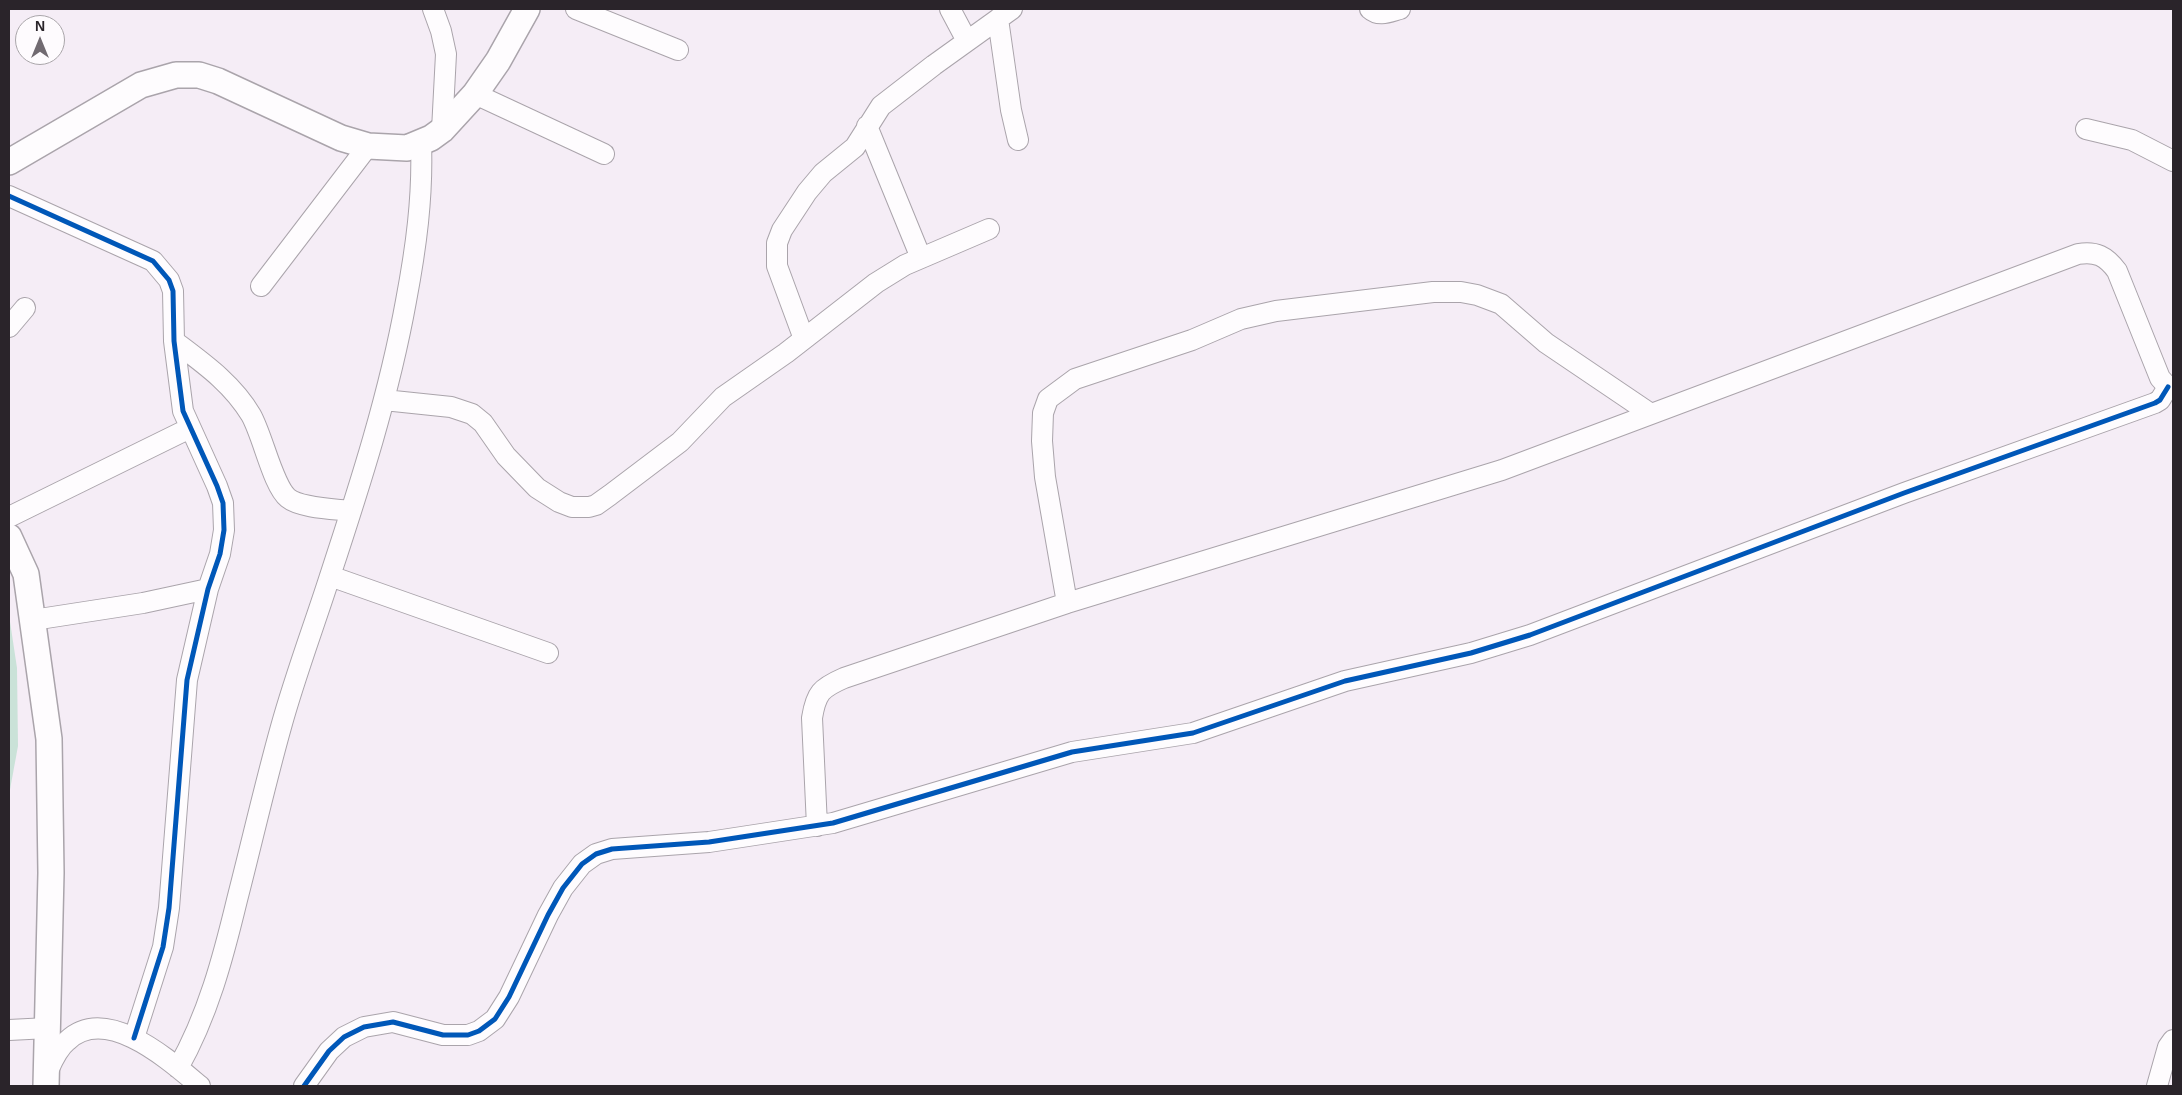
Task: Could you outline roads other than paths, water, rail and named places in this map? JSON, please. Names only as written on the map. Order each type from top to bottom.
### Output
[{"type":"street","points":[[434,9],[446,54],[442,130]]},
{"type":"street","points":[[9,162],[118,96],[141,85],[176,75],[199,75],[218,81],[323,130],[368,146],[390,149],[407,148],[442,130],[475,94],[498,61],[527,9]]},
{"type":"street","points":[[576,9],[678,50]]},
{"type":"street","points":[[950,9],[967,41]]},
{"type":"street","points":[[1370,9],[1381,14],[1400,9]]},
{"type":"street","points":[[804,339],[777,266],[777,243],[782,230],[807,192],[823,173],[855,147],[867,126],[888,100],[1005,14]]},
{"type":"street","points":[[1005,14],[1011,110],[1018,140]]},
{"type":"street","points":[[475,94],[604,154]]},
{"type":"street","points":[[867,126],[921,258]]},
{"type":"street","points":[[2086,129],[2132,140],[2173,162]]},
{"type":"street","points":[[178,1068],[192,1044],[210,1000],[281,727],[351,511],[384,400],[397,350],[418,229],[421,197],[420,143]]},
{"type":"street","points":[[261,286],[368,146]]},
{"type":"street","points":[[9,196],[153,261],[169,280],[173,291],[174,341],[183,412],[217,486],[222,503],[224,530],[220,554],[208,589],[187,680],[170,899],[163,947],[134,1038]]},
{"type":"street","points":[[384,400],[451,407],[472,414],[483,423],[506,456],[536,488],[559,502],[572,507],[589,507],[596,505],[610,495],[680,442],[723,397],[804,339],[876,283],[921,258],[989,228]]},
{"type":"street","points":[[304,1086],[328,1051],[344,1037],[364,1027],[393,1022],[442,1035],[462,1035],[478,1031],[495,1019],[509,997],[563,888],[582,864],[596,854],[612,849],[709,842],[817,826],[842,821],[1072,752],[1193,733],[1345,681],[1471,653],[1530,635],[1904,493],[2155,402],[2160,400],[2171,387],[2160,378],[2117,271],[2109,260],[2102,255],[2087,252],[2062,259],[1502,470],[1067,603],[844,678],[826,686],[815,702],[812,718],[817,826]]},
{"type":"street","points":[[1067,603],[1045,477],[1043,413],[1048,399],[1075,378],[1192,340],[1241,319],[1276,311],[1433,292],[1461,292],[1477,295],[1501,304],[1546,343],[1651,414]]},
{"type":"street","points":[[9,327],[25,308]]},
{"type":"street","points":[[174,341],[220,376],[242,401],[259,430],[278,485],[283,494],[290,500],[298,503],[351,511]]},
{"type":"street","points":[[9,517],[190,428]]},
{"type":"street","points":[[9,537],[26,574],[48,740],[51,883],[46,1081]]},
{"type":"street","points":[[330,576],[548,653]]},
{"type":"street","points":[[33,620],[143,603],[208,589]]},
{"type":"street","points":[[9,1030],[48,1028]]},
{"type":"street","points":[[46,1081],[56,1054],[66,1041],[75,1034],[85,1030],[108,1030],[134,1038],[166,1057],[200,1086]]},
{"type":"street","points":[[2157,1086],[2168,1047],[2173,1040]]}]
